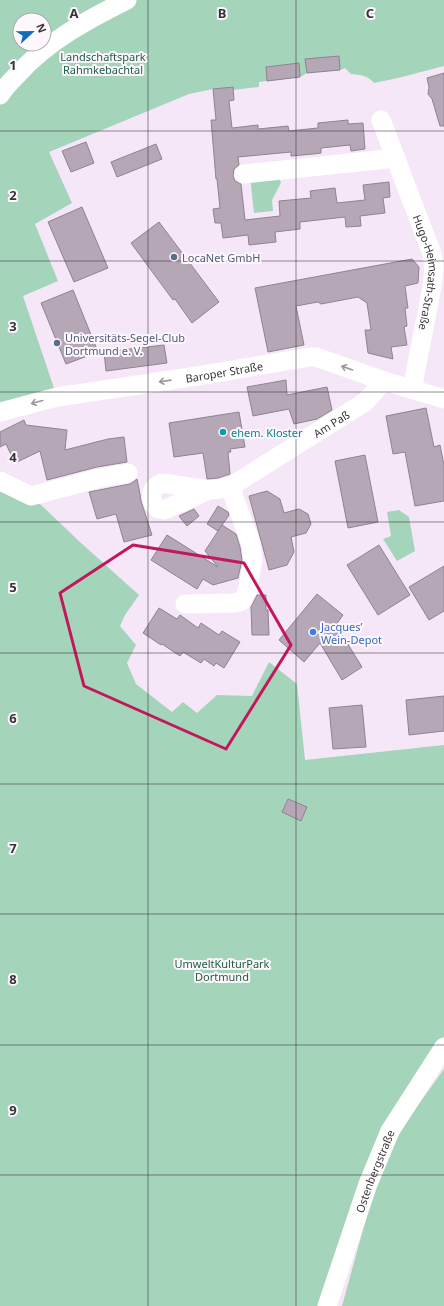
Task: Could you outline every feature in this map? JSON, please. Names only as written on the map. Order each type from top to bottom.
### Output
[{"type":"street","points":[[0,95],[24,67],[48,45],[89,19],[127,0]]},
{"type":"street","name":"Hugo-Heimsath-Straße","points":[[381,120],[432,254],[434,268],[432,286],[412,388]]},
{"type":"street","points":[[244,174],[396,158]]},
{"type":"street","name":"Baroper Straße","points":[[0,412],[56,397],[191,377],[310,357],[444,399]]},
{"type":"street","name":"Am Paß","points":[[209,490],[220,489],[233,485],[365,402],[384,381]]},
{"type":"street","points":[[0,481],[31,496],[100,478],[128,473]]},
{"type":"street","points":[[186,604],[235,603],[242,601],[247,592],[253,560],[251,544],[233,495],[233,485]]},
{"type":"street","name":"Ostenbergstraße","points":[[327,1306],[368,1184],[390,1131],[444,1047]]},
{"type":"highlighted area","points":[[133,545],[244,563],[291,645],[226,749],[84,686],[60,593]]},
{"type":"green space","name":"Landschaftspark Rahmkebachtal","points":[[0,0],[444,0],[444,66],[374,83],[361,75],[351,74],[345,68],[340,70],[307,73],[300,77],[259,82],[259,87],[233,90],[232,87],[189,94],[49,152],[72,203],[35,224],[58,281],[23,296],[57,397],[0,412]]},
{"type":"green space","points":[[278,173],[281,183],[272,200],[273,211],[254,213],[250,176]]},
{"type":"green space","name":"UmweltKulturPark Dortmund","points":[[0,481],[40,504],[139,595],[125,615],[120,626],[136,645],[127,663],[136,684],[172,712],[183,702],[197,713],[217,695],[252,696],[269,662],[297,684],[305,760],[444,745],[444,1037],[409,1089],[323,1306],[0,1306]]},
{"type":"green space","points":[[399,510],[409,517],[415,551],[397,561],[383,539],[391,536],[387,512]]},
{"type":"green space","points":[[444,1069],[444,1306],[342,1306],[372,1197],[401,1129]]},
{"type":"building","points":[[339,56],[340,70],[307,73],[305,59]]},
{"type":"building","points":[[299,63],[300,77],[267,81],[266,67]]},
{"type":"building","points":[[444,73],[444,126],[440,126],[432,99],[428,94],[429,87],[427,78]]},
{"type":"building","points":[[233,87],[234,100],[229,101],[232,128],[258,125],[258,129],[288,126],[289,131],[318,128],[318,123],[348,120],[348,124],[363,123],[365,149],[351,151],[350,145],[321,148],[321,153],[313,154],[291,156],[291,152],[238,157],[239,165],[234,169],[233,176],[235,181],[241,184],[245,220],[280,216],[279,201],[311,198],[310,191],[335,188],[337,203],[365,200],[363,185],[389,182],[390,197],[383,198],[385,213],[360,216],[361,226],[346,227],[345,217],[300,222],[300,229],[275,232],[276,242],[249,245],[248,235],[223,238],[221,223],[215,223],[213,209],[220,208],[211,120],[216,120],[213,89]]},
{"type":"building","points":[[86,142],[94,163],[71,172],[62,151]]},
{"type":"building","points":[[156,144],[162,159],[117,177],[111,162]]},
{"type":"building","points":[[82,207],[108,268],[74,282],[48,222]]},
{"type":"building","points":[[159,222],[219,302],[192,323],[131,243]]},
{"type":"building","points":[[412,259],[419,267],[418,283],[405,286],[408,308],[405,308],[407,326],[404,327],[407,345],[391,347],[393,359],[368,353],[365,330],[371,330],[367,303],[358,297],[321,304],[318,302],[296,306],[304,345],[268,352],[255,288]]},
{"type":"building","points":[[73,290],[98,352],[66,364],[41,303]]},
{"type":"building","points":[[164,345],[167,363],[106,371],[104,352]]},
{"type":"building","points":[[286,380],[287,395],[327,387],[332,410],[317,419],[294,424],[289,409],[253,416],[247,387]]},
{"type":"building","points":[[426,408],[434,447],[440,445],[444,465],[444,501],[415,506],[405,452],[393,454],[386,416]]},
{"type":"building","points":[[239,412],[245,447],[230,449],[231,452],[228,452],[230,474],[218,478],[207,479],[203,453],[174,457],[169,423]]},
{"type":"building","points":[[24,420],[26,425],[67,430],[65,450],[108,439],[124,437],[127,462],[97,467],[47,480],[40,451],[15,463],[6,444],[0,447],[0,432]]},
{"type":"building","points":[[365,455],[378,522],[348,528],[335,461]]},
{"type":"building","points":[[137,479],[141,501],[152,535],[124,542],[116,514],[97,519],[89,492],[130,484]]},
{"type":"building","points":[[267,491],[280,499],[284,513],[299,509],[308,514],[311,524],[306,533],[291,537],[294,552],[287,565],[269,570],[249,496]]},
{"type":"building","points":[[218,506],[228,512],[229,515],[218,531],[207,524]]},
{"type":"building","points":[[194,509],[199,516],[187,526],[179,516]]},
{"type":"building","points":[[222,525],[236,534],[240,547],[242,560],[238,578],[213,585],[203,579],[197,589],[151,560],[167,535],[218,567],[205,551]]},
{"type":"building","points":[[379,545],[410,595],[378,615],[347,565]]},
{"type":"building","points":[[444,566],[444,611],[429,620],[409,587]]},
{"type":"building","name":"Jacques’ Wein-Depot","points":[[317,594],[343,615],[336,625],[362,667],[342,680],[320,643],[304,662],[279,640]]},
{"type":"building","points":[[257,595],[266,595],[269,635],[252,635],[251,607]]},
{"type":"building","points":[[159,608],[177,619],[180,615],[198,628],[201,623],[219,635],[222,631],[240,642],[224,668],[216,663],[214,666],[204,659],[201,663],[183,652],[180,656],[143,633]]},
{"type":"building","points":[[444,696],[444,731],[409,735],[406,700]]},
{"type":"building","points":[[362,705],[366,747],[333,749],[329,708]]},
{"type":"building","points":[[288,799],[307,807],[301,821],[282,812]]},
{"type":"place","name":"LocaNet GmbH","points":[[174,257]]},
{"type":"place","name":"Universitäts-Segel-Club Dortmund e. V.","points":[[57,343]]},
{"type":"place","name":"ehem. Kloster","points":[[223,432]]},
{"type":"place","name":"Jacques’ Wein-Depot","points":[[313,632]]}]
